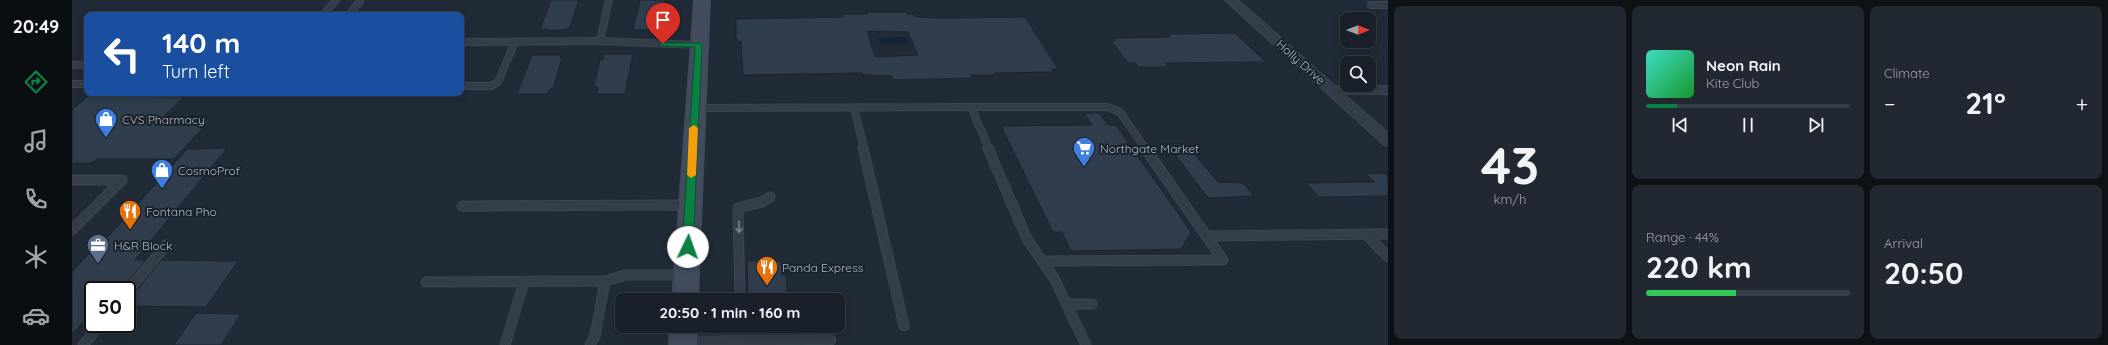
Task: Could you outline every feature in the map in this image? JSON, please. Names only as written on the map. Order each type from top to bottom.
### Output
[{"type":"main road","points":[[685,293],[702,0]]},
{"type":"street","name":"Holly Drive","points":[[1231,0],[1387,139]]},
{"type":"street","points":[[1331,90],[1388,90]]},
{"type":"lane","points":[[326,12],[336,0]]},
{"type":"lane","points":[[600,41],[609,0]]},
{"type":"lane","points":[[351,12],[360,1]]},
{"type":"lane","points":[[1371,5],[1388,5]]},
{"type":"lane","points":[[464,42],[600,41],[699,45]]},
{"type":"lane","points":[[464,86],[491,86],[498,82],[515,42]]},
{"type":"lane","points":[[72,65],[84,65]]},
{"type":"lane","points":[[72,84],[84,84]]},
{"type":"lane","points":[[854,107],[904,326]]},
{"type":"lane","points":[[971,107],[1027,239],[1054,278],[1086,345]]},
{"type":"lane","points":[[695,108],[1108,107],[1120,112],[1223,260],[1042,261]]},
{"type":"lane","points":[[72,180],[122,180],[72,230]]},
{"type":"lane","points":[[740,293],[738,208],[744,205],[762,203],[770,197]]},
{"type":"lane","points":[[462,206],[690,205]]},
{"type":"lane","points":[[1366,234],[1388,257]]},
{"type":"lane","points":[[1207,236],[1388,234]]},
{"type":"lane","points":[[136,281],[166,244]]},
{"type":"lane","points":[[426,282],[605,281],[625,276],[686,275]]},
{"type":"lane","points":[[590,345],[596,336],[605,281]]},
{"type":"lane","points":[[505,345],[524,282]]},
{"type":"lane","points":[[1067,304],[1092,304]]},
{"type":"lane","points":[[83,345],[93,333]]},
{"type":"lane","points":[[683,337],[830,340]]},
{"type":"water","points":[[905,37],[908,44],[880,45],[878,38]]},
{"type":"building","points":[[551,0],[579,0],[569,29],[548,31],[548,29],[540,29]]},
{"type":"building","points":[[640,0],[665,0],[660,30],[633,30]]},
{"type":"building","points":[[867,12],[907,12],[907,14],[914,14],[915,17],[1025,17],[1058,69],[1052,69],[1054,72],[971,75],[973,78],[893,80],[892,76],[863,75],[862,73],[743,75],[741,42],[736,39],[736,19],[843,17],[842,14],[867,14]],"holes":[[[867,31],[908,32],[918,55],[875,57]]]},
{"type":"building","points":[[1235,33],[1266,62],[1165,63],[1168,67],[1138,67],[1135,63],[1128,63],[1111,41],[1116,40],[1114,38],[1170,37],[1167,34]]},
{"type":"building","points":[[604,54],[633,54],[625,94],[596,94],[598,87],[594,87],[600,60],[603,60]]},
{"type":"building","points":[[532,55],[561,55],[560,58],[562,58],[553,89],[550,89],[548,94],[517,94]]},
{"type":"building","name":"CVS Pharmacy","points":[[88,96],[184,97],[160,120],[210,120],[174,159],[97,159],[92,163],[72,163],[72,110]]},
{"type":"building","name":"Northgate Market","points":[[1084,113],[1099,113],[1108,125],[1116,125],[1191,232],[1181,249],[1071,251],[1062,232],[1053,232],[1001,126],[1092,125]]},
{"type":"building","points":[[1167,144],[1186,144],[1218,182],[1243,183],[1254,196],[1208,198]]},
{"type":"building","points":[[227,148],[135,260],[146,260],[128,281],[84,281],[84,321],[72,335],[72,272],[93,249],[97,249],[187,149]]},
{"type":"building","points":[[1384,173],[1388,177],[1388,196],[1319,197],[1306,183],[1375,182],[1366,174]]},
{"type":"building","points":[[161,260],[238,261],[206,307],[136,306],[136,291]]},
{"type":"building","name":"Panda Express","points":[[747,261],[781,261],[782,275],[786,275],[787,293],[748,293]]},
{"type":"building","points":[[196,313],[241,314],[221,345],[174,345]]},
{"type":"slow traffic","points":[[691,175],[694,128]]},
{"type":"place","name":"CVS Pharmacy","points":[[106,138]]},
{"type":"place","name":"Northgate Market","points":[[1084,168]]},
{"type":"place","name":"CosmoProf","points":[[162,190]]},
{"type":"place","name":"Fontana Pho","points":[[130,230]]},
{"type":"place","name":"H&R Block","points":[[98,264]]},
{"type":"place","name":"Panda Express","points":[[767,286]]},
{"type":"route","points":[[663,44],[699,45],[688,247]]}]
